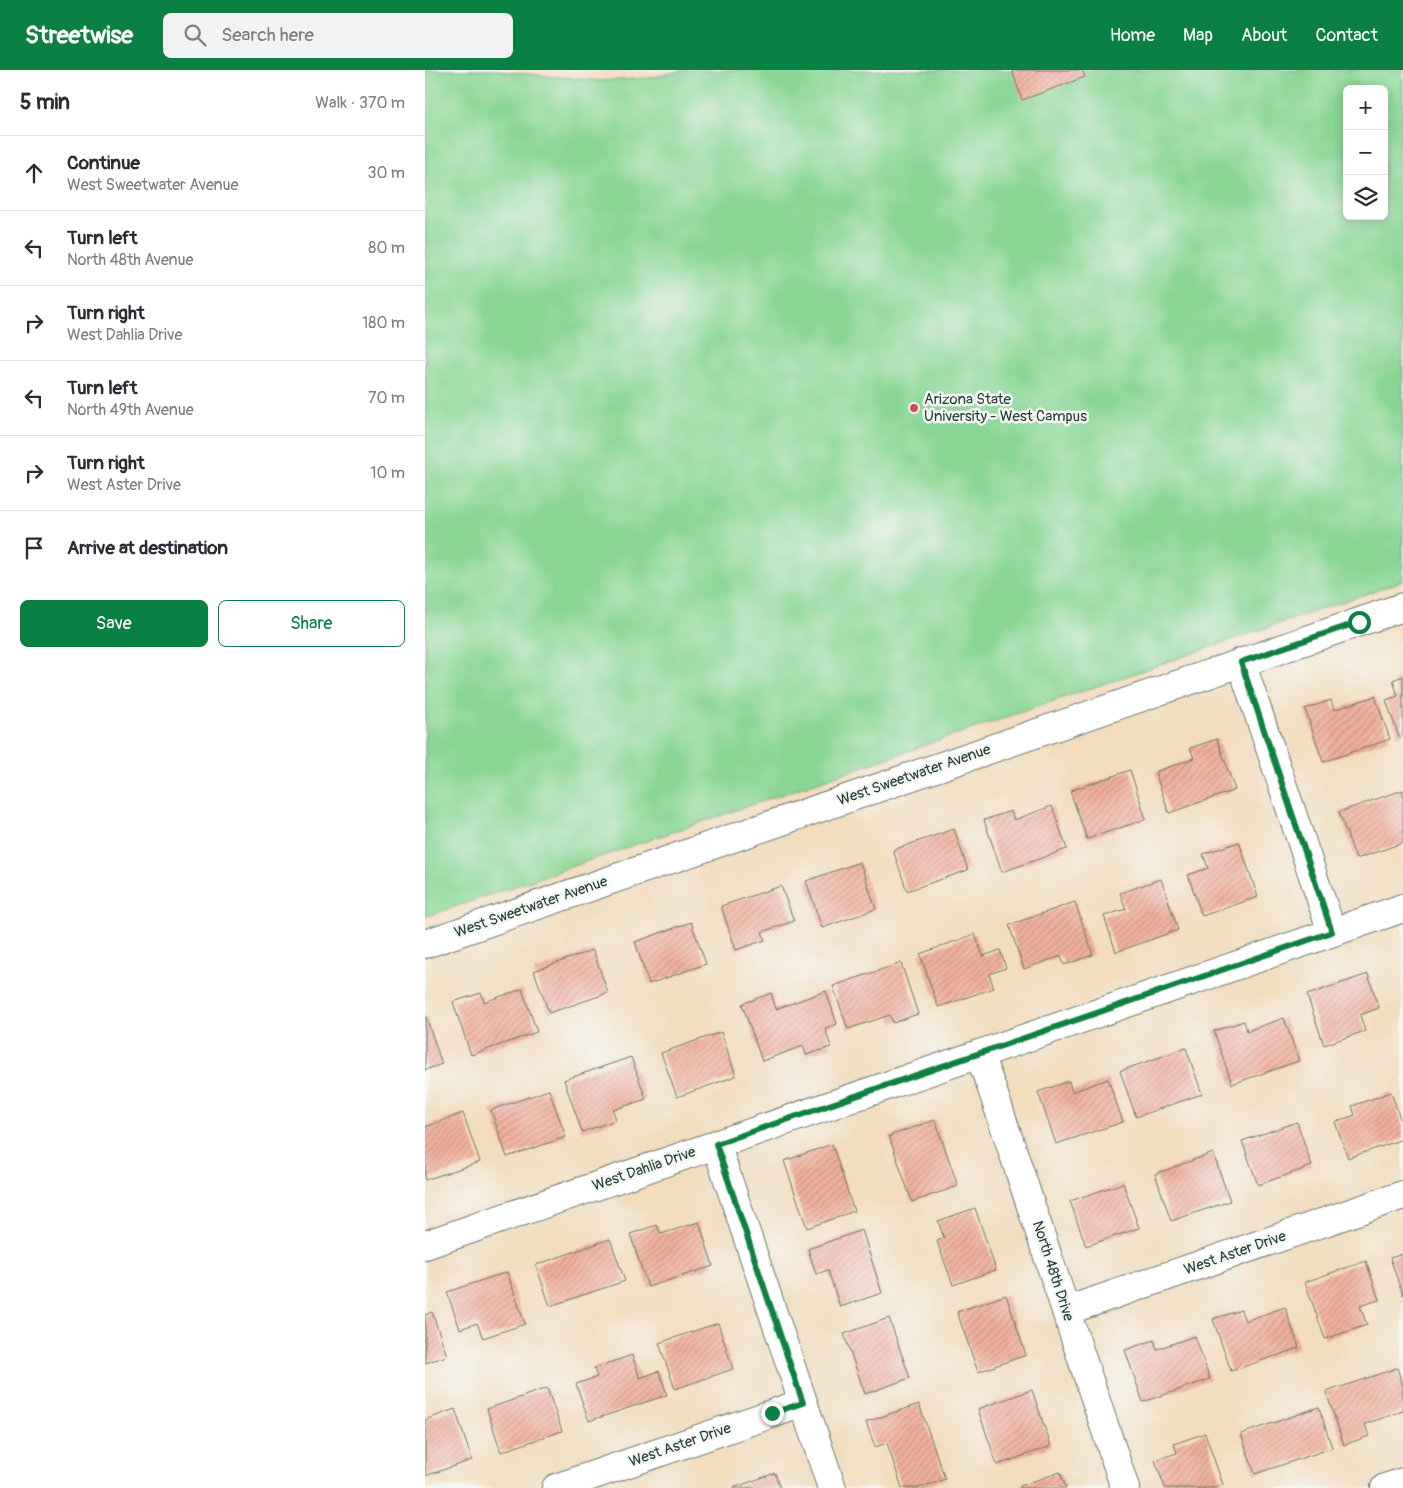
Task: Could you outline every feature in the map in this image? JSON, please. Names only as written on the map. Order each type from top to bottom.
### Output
[{"type":"street","name":"West Sweetwater Avenue","points":[[425,944],[1403,607]]},
{"type":"street","points":[[1241,662],[1332,932]]},
{"type":"street","name":"West Dahlia Drive","points":[[425,1245],[1403,908]]},
{"type":"street","name":"North 48th Drive","points":[[979,1054],[1125,1488]]},
{"type":"street","points":[[716,1144],[832,1488]]},
{"type":"street","name":"West Aster Drive","points":[[1067,1311],[1403,1195]]},
{"type":"street","name":"West Aster Drive","points":[[556,1488],[803,1403]]},
{"type":"street","points":[[1385,1488],[1403,1482]]},
{"type":"green space","name":"Arizona State University - West Campus","points":[[425,70],[500,70],[601,81],[649,78],[684,70],[1403,70],[1403,581],[425,917]]},
{"type":"building","points":[[1012,70],[1082,70],[1085,77],[1022,100]]},
{"type":"building","points":[[1403,676],[1403,735],[1399,737],[1386,700],[1398,696],[1393,680]]},
{"type":"building","points":[[1375,696],[1390,739],[1323,762],[1305,709],[1331,700],[1334,710]]},
{"type":"building","points":[[1217,739],[1235,790],[1169,813],[1155,772],[1194,758],[1190,748]]},
{"type":"building","points":[[1130,770],[1146,819],[1087,839],[1070,791]]},
{"type":"building","points":[[1403,790],[1403,843],[1356,859],[1339,812]]},
{"type":"building","points":[[1052,806],[1067,849],[1002,872],[984,820],[1011,811],[1014,820]]},
{"type":"building","points":[[954,829],[968,870],[907,891],[893,850]]},
{"type":"building","points":[[1239,842],[1258,897],[1202,916],[1188,875],[1208,868],[1203,854]]},
{"type":"building","points":[[860,862],[876,909],[822,928],[806,881]]},
{"type":"building","points":[[1161,879],[1178,930],[1116,952],[1104,916],[1126,909],[1120,893]]},
{"type":"building","points":[[781,886],[794,921],[762,932],[765,940],[736,950],[721,906]]},
{"type":"building","points":[[1075,902],[1093,955],[1064,965],[1061,956],[1024,969],[1009,925]]},
{"type":"building","points":[[691,922],[706,964],[649,984],[635,942]]},
{"type":"building","points":[[975,934],[983,956],[1000,950],[1006,968],[989,974],[994,988],[938,1007],[920,954]]},
{"type":"building","points":[[593,950],[608,993],[549,1013],[534,971]]},
{"type":"building","points":[[901,963],[918,1014],[893,1023],[890,1015],[848,1029],[833,986]]},
{"type":"building","points":[[1368,974],[1379,1008],[1360,1015],[1365,1031],[1324,1045],[1307,995]]},
{"type":"building","points":[[522,989],[537,1032],[471,1055],[453,1002],[481,993],[484,1002]]},
{"type":"building","points":[[826,991],[837,1024],[825,1028],[831,1047],[806,1055],[803,1046],[762,1061],[742,1004],[771,993],[776,1009]]},
{"type":"building","points":[[425,1014],[442,1064],[425,1070]]},
{"type":"building","points":[[1284,1018],[1299,1061],[1232,1084],[1214,1031],[1244,1021],[1247,1031]]},
{"type":"building","points":[[721,1032],[736,1076],[677,1097],[661,1053]]},
{"type":"building","points":[[1186,1048],[1202,1094],[1136,1117],[1120,1071]]},
{"type":"building","points":[[631,1057],[646,1099],[613,1110],[616,1120],[582,1132],[564,1080]]},
{"type":"building","points":[[1108,1079],[1123,1122],[1056,1144],[1038,1092],[1069,1081],[1072,1092]]},
{"type":"building","points":[[549,1090],[566,1137],[507,1157],[491,1110]]},
{"type":"building","points":[[1391,1092],[1403,1127],[1403,1139],[1348,1158],[1335,1122],[1355,1115],[1352,1106]]},
{"type":"building","points":[[463,1113],[480,1162],[425,1180],[425,1127]]},
{"type":"building","points":[[935,1120],[958,1186],[912,1202],[889,1136]]},
{"type":"building","points":[[1297,1122],[1312,1166],[1258,1185],[1242,1141]]},
{"type":"building","points":[[832,1144],[854,1211],[807,1228],[784,1161]]},
{"type":"building","points":[[1213,1153],[1230,1201],[1171,1221],[1155,1174]]},
{"type":"building","points":[[1123,1183],[1139,1228],[1086,1246],[1070,1201]]},
{"type":"building","points":[[975,1208],[996,1270],[953,1285],[937,1241],[944,1238],[938,1221]]},
{"type":"building","points":[[699,1222],[713,1266],[648,1287],[630,1234],[657,1225],[661,1234]]},
{"type":"building","points":[[862,1230],[882,1293],[840,1307],[828,1270],[816,1274],[808,1249]]},
{"type":"building","points":[[610,1239],[625,1281],[550,1306],[536,1265]]},
{"type":"building","points":[[1403,1254],[1403,1295],[1390,1258]]},
{"type":"building","points":[[1366,1261],[1379,1300],[1360,1306],[1367,1325],[1325,1339],[1305,1282]]},
{"type":"building","points":[[507,1272],[525,1324],[483,1338],[477,1323],[460,1329],[447,1292]]},
{"type":"building","points":[[1006,1295],[1026,1355],[978,1372],[957,1312]]},
{"type":"building","points":[[1285,1307],[1299,1348],[1231,1371],[1213,1319],[1241,1310],[1245,1321]]},
{"type":"building","points":[[432,1312],[447,1356],[425,1363],[425,1315]]},
{"type":"building","points":[[889,1318],[910,1378],[865,1394],[844,1334]]},
{"type":"building","points":[[718,1323],[733,1369],[675,1389],[659,1343]]},
{"type":"building","points":[[1195,1336],[1210,1379],[1143,1402],[1125,1350],[1154,1340],[1157,1349]]},
{"type":"building","points":[[632,1355],[640,1378],[659,1371],[667,1395],[589,1421],[576,1384],[597,1377],[594,1368]]},
{"type":"building","points":[[1397,1368],[1403,1386],[1403,1411],[1365,1424],[1369,1436],[1344,1445],[1326,1392]]},
{"type":"building","points":[[547,1388],[562,1431],[501,1452],[487,1409]]},
{"type":"building","points":[[1032,1390],[1051,1446],[997,1465],[978,1409]]},
{"type":"building","points":[[919,1404],[945,1479],[919,1488],[902,1488],[887,1443],[875,1447],[866,1422]]},
{"type":"building","points":[[1319,1407],[1332,1448],[1255,1474],[1241,1434]]},
{"type":"building","points":[[455,1409],[472,1460],[425,1476],[425,1420]]},
{"type":"building","points":[[1205,1433],[1223,1485],[1213,1488],[1165,1488],[1155,1460],[1177,1453],[1174,1444]]},
{"type":"building","points":[[1060,1472],[1066,1488],[1020,1488],[1020,1486]]},
{"type":"building","points":[[775,1473],[780,1488],[733,1488]]},
{"type":"place","name":"Arizona State University - West Campus","points":[[914,408]]},
{"type":"route","points":[[772,1413],[803,1403],[716,1144],[1332,932],[1241,662],[1359,622]]}]
